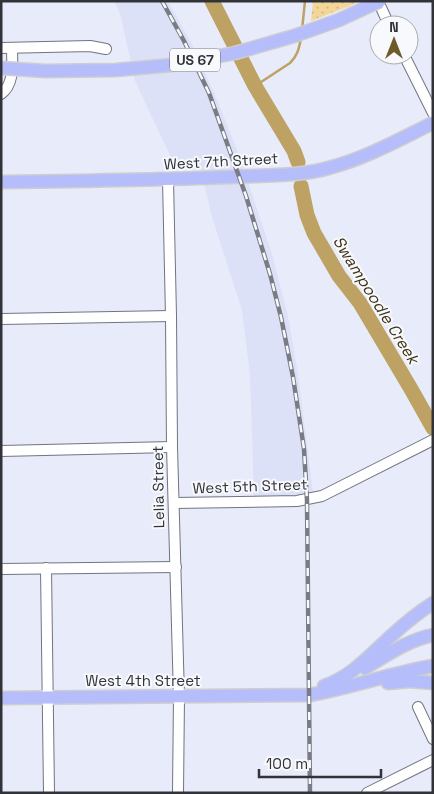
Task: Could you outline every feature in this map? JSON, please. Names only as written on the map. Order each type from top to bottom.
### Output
[{"type":"main road","name":"US 67","points":[[1,68],[46,71],[116,70],[172,65],[235,53],[294,36],[339,20],[379,1]]},
{"type":"main road","name":"West 7th Street","points":[[1,182],[168,180],[316,171],[331,168],[370,154],[433,122]]},
{"type":"main road","name":"West 4th Street","points":[[1,698],[309,695],[345,683],[398,630],[433,603]]},
{"type":"main road","points":[[345,683],[359,671],[402,646],[427,637]]},
{"type":"main road","points":[[345,683],[433,666]]},
{"type":"main road","points":[[345,683],[402,681],[433,683]]},
{"type":"main road","name":"West 4th Street","points":[[285,695],[345,683]]},
{"type":"street","points":[[379,1],[385,15]]},
{"type":"street","points":[[1,48],[90,46],[106,49]]},
{"type":"street","points":[[1,94],[10,83],[12,48]]},
{"type":"street","points":[[409,65],[433,113]]},
{"type":"street","name":"Lelia Street","points":[[168,180],[172,447],[179,697],[178,793]]},
{"type":"street","points":[[1,319],[171,316]]},
{"type":"street","name":"West 5th Street","points":[[174,503],[308,500],[322,496],[433,440]]},
{"type":"street","points":[[1,451],[172,447]]},
{"type":"street","points":[[1,568],[176,567]]},
{"type":"street","points":[[46,568],[48,793]]},
{"type":"street","points":[[418,707],[433,739]]},
{"type":"street","points":[[367,793],[433,760]]},
{"type":"shaded area","points":[[114,1],[168,1],[193,46],[218,102],[239,155],[272,254],[288,316],[298,374],[313,493],[295,496],[254,496],[250,375],[242,310],[212,217],[201,170],[177,170],[135,81],[120,13]]},
{"type":"shaded area","points":[[313,1],[360,1],[311,21]]},
{"type":"waterway","name":"Swampoodle Creek","points":[[212,1],[255,86],[294,151],[298,162]]},
{"type":"waterway","points":[[302,30],[305,1]]},
{"type":"waterway","points":[[255,86],[293,60],[299,48],[301,38]]},
{"type":"waterway","name":"Swampoodle Creek","points":[[301,186],[307,215],[314,233],[339,276],[360,303],[433,428]]},
{"type":"railway","points":[[162,1],[209,93],[246,196],[270,274],[293,377],[304,449],[307,500],[310,793]]}]
